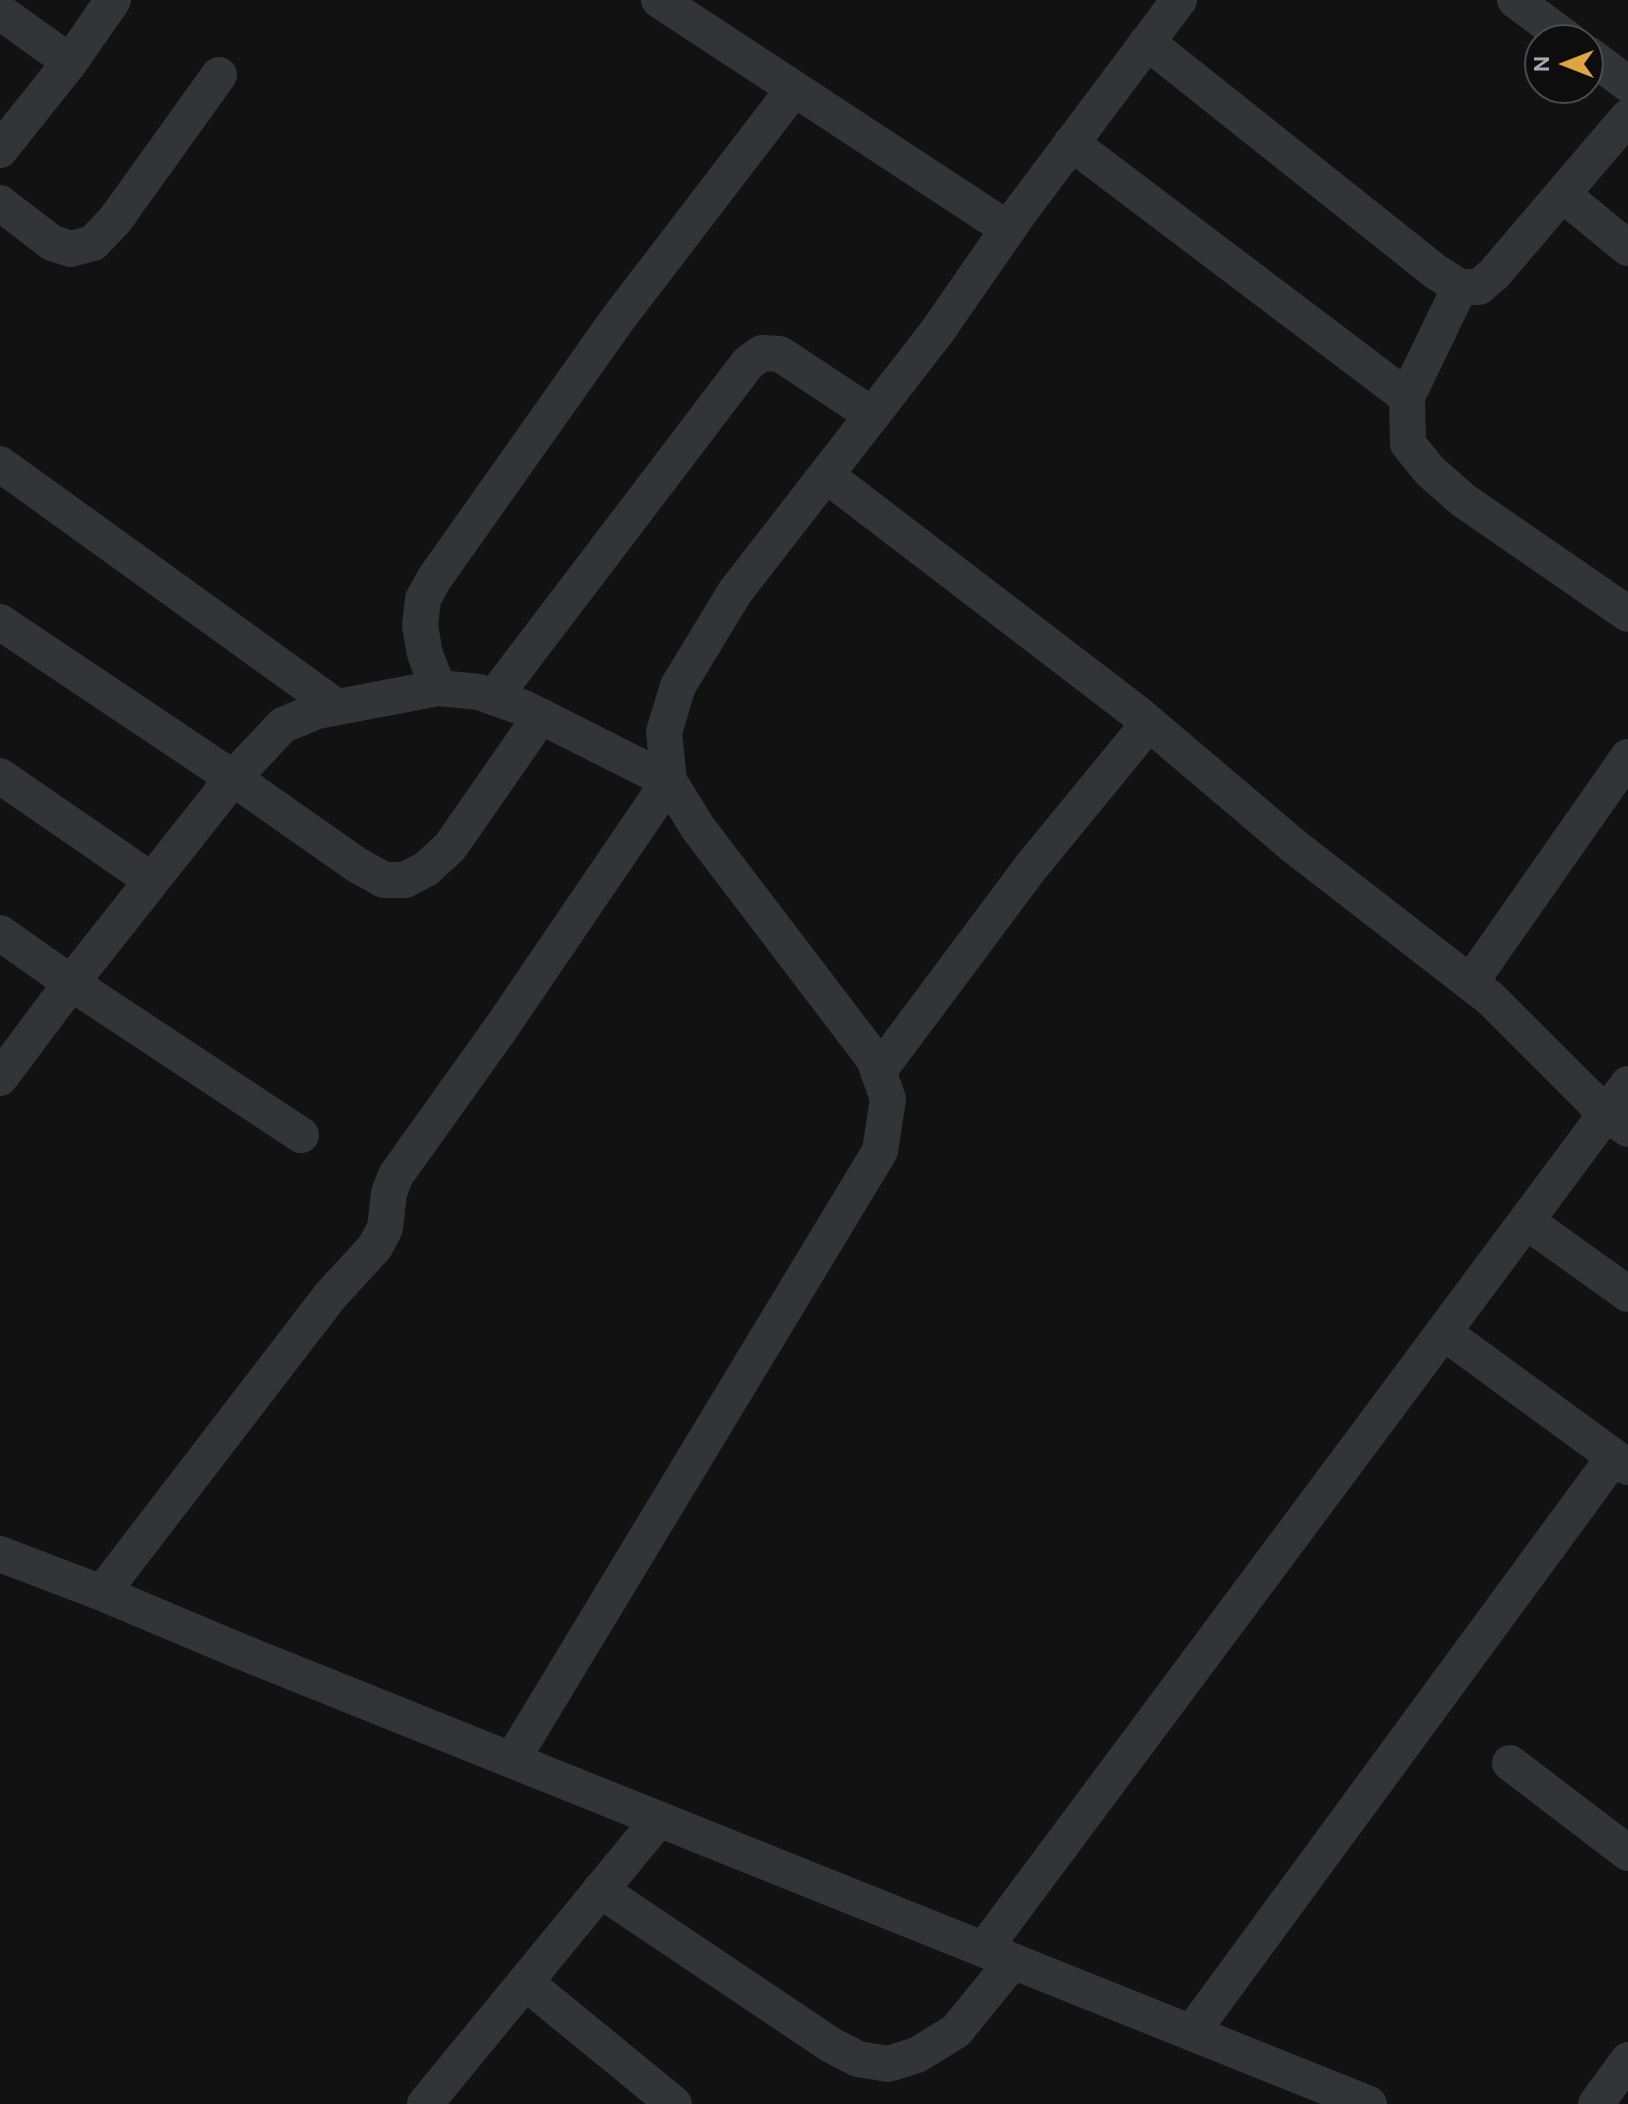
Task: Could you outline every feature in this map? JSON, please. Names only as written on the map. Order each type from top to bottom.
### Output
[{"type":"street","points":[[0,150],[70,62],[113,0]]},
{"type":"street","points":[[659,0],[1008,229]]},
{"type":"street","points":[[512,1760],[880,1151],[888,1099],[874,1059],[698,828],[669,781],[664,732],[678,686],[735,592],[936,333],[1008,229],[1179,0]]},
{"type":"street","points":[[1515,0],[1547,24]]},
{"type":"street","points":[[0,12],[70,62]]},
{"type":"street","points":[[1147,42],[1436,272],[1460,287],[1479,287],[1494,274],[1628,117]]},
{"type":"street","points":[[1604,66],[1628,84]]},
{"type":"street","points":[[0,203],[52,243],[71,249],[93,243],[115,220],[219,75]]},
{"type":"street","points":[[438,688],[425,654],[420,626],[423,599],[434,579],[617,320],[793,90]]},
{"type":"street","points":[[1071,143],[1407,397]]},
{"type":"street","points":[[1562,194],[1628,248]]},
{"type":"street","points":[[1460,287],[1407,397],[1408,444],[1430,471],[1463,500],[1628,614]]},
{"type":"street","points":[[494,697],[748,363],[762,353],[780,354],[872,415]]},
{"type":"street","points":[[0,464],[337,707]]},
{"type":"street","points":[[826,475],[1149,723],[1295,847],[1490,998],[1617,1121]]},
{"type":"street","points":[[0,622],[357,865],[384,880],[405,880],[426,869],[450,847],[541,716]]},
{"type":"street","points":[[0,1078],[151,880],[233,778],[283,725],[317,711],[438,688],[479,692],[541,716],[669,781]]},
{"type":"street","points":[[878,1072],[1031,867],[1149,723]]},
{"type":"street","points":[[1470,983],[1628,757]]},
{"type":"street","points":[[0,776],[151,880]]},
{"type":"street","points":[[102,1593],[330,1296],[375,1247],[385,1228],[389,1193],[396,1175],[501,1028],[669,781]]},
{"type":"street","points":[[0,933],[301,1135]]},
{"type":"street","points":[[600,1890],[831,2045],[858,2059],[888,2064],[917,2055],[956,2031],[998,1955],[1443,1332],[1526,1221],[1617,1121],[1628,1084]]},
{"type":"street","points":[[1526,1221],[1628,1294]]},
{"type":"street","points":[[1192,2032],[1621,1462],[1443,1332]]},
{"type":"street","points":[[0,1554],[1369,2104]]},
{"type":"street","points":[[1510,1763],[1628,1853]]},
{"type":"street","points":[[425,2104],[659,1819]]},
{"type":"street","points":[[525,1982],[674,2104]]},
{"type":"street","points":[[1596,2104],[1628,2060]]}]
